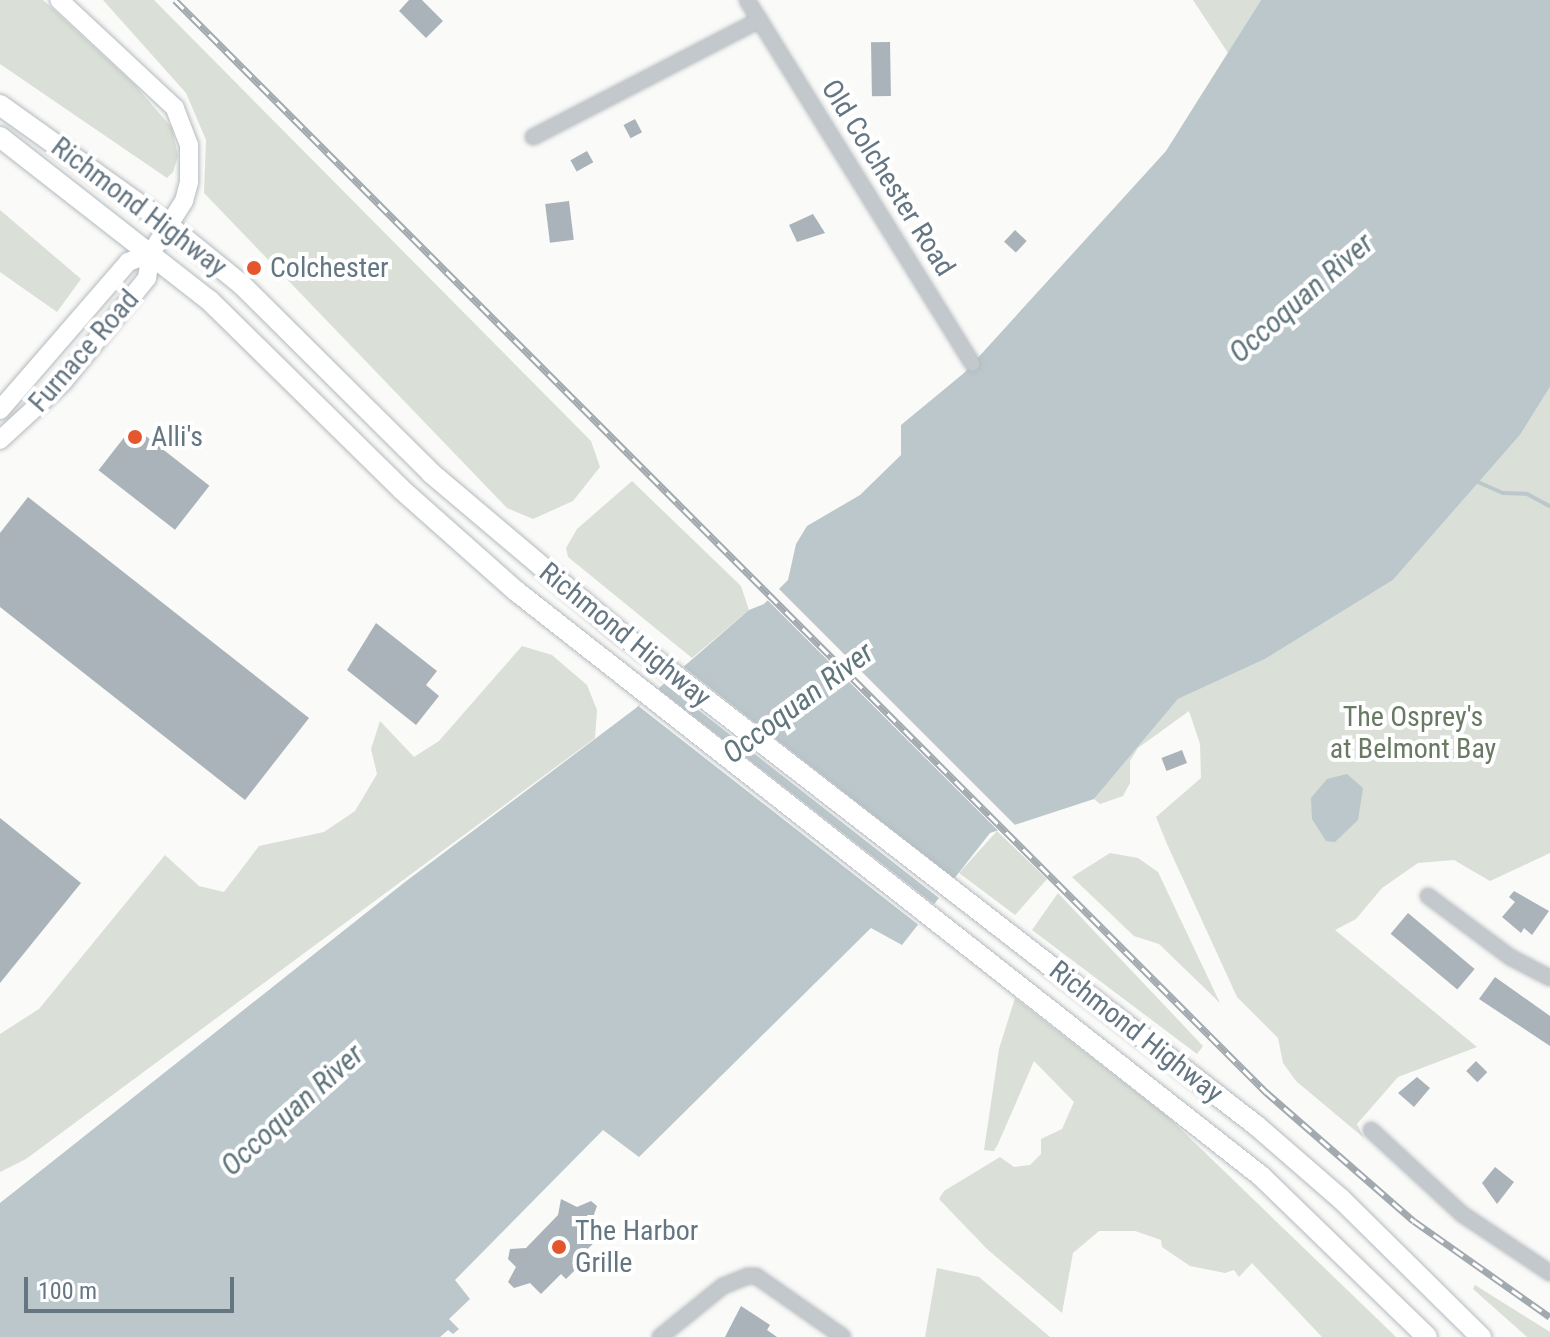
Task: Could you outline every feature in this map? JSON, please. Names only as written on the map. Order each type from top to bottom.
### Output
[{"type":"main road","name":"Furnace Road","points":[[0,440],[85,357],[147,278],[151,253],[189,182],[183,123],[166,96],[59,0]]},
{"type":"main road","name":"Richmond Highway","points":[[0,105],[168,225],[278,318],[431,473],[623,635],[1183,1069],[1320,1180],[1476,1335]]},
{"type":"main road","name":"Richmond Highway","points":[[0,137],[151,253],[232,321],[454,538],[603,660],[1163,1094],[1293,1204],[1427,1337]]},
{"type":"main road","name":"Furnace Road","points":[[0,410],[128,262],[151,253]]},
{"type":"street","name":"Old Colchester Road","points":[[747,0],[973,364]]},
{"type":"street","points":[[533,137],[760,20]]},
{"type":"street","points":[[1428,896],[1510,957],[1547,971]]},
{"type":"street","points":[[1371,1130],[1462,1214],[1550,1273]]},
{"type":"street","points":[[660,1337],[723,1286],[756,1276],[843,1337]]},
{"type":"green space","points":[[0,0],[43,0],[134,84],[172,128],[178,156],[173,172],[167,178],[0,64]]},
{"type":"green space","points":[[103,0],[154,0],[591,441],[600,467],[573,501],[533,519],[507,508],[204,193],[206,140],[186,93]]},
{"type":"green space","points":[[1193,0],[1261,0],[1228,53]]},
{"type":"green space","points":[[0,210],[81,279],[57,312],[0,272]]},
{"type":"green space","name":"The Osprey's at Belmont Bay","points":[[1550,387],[1550,853],[1490,881],[1454,860],[1418,863],[1382,888],[1356,919],[1335,930],[1477,1047],[1398,1077],[1357,1124],[1364,1138],[1296,1081],[1283,1063],[1278,1038],[1237,997],[1167,844],[1156,817],[1201,778],[1200,744],[1189,711],[1138,748],[1130,761],[1130,783],[1123,796],[1100,804],[1094,799],[1178,699],[1265,659],[1393,580],[1520,435]]},
{"type":"green space","points":[[632,481],[741,586],[749,610],[692,658],[568,557],[566,548],[577,529]]},
{"type":"green space","points":[[522,646],[552,655],[587,685],[597,710],[595,738],[26,1159],[0,1172],[0,1034],[39,1009],[165,855],[199,886],[224,892],[259,846],[324,832],[355,811],[377,774],[371,749],[380,721],[414,757],[439,741]]},
{"type":"green space","points":[[997,831],[1047,879],[1015,915],[959,873]]},
{"type":"green space","points":[[1110,853],[1138,858],[1158,872],[1220,1003],[1159,944],[1134,936],[1072,877]]},
{"type":"green space","points":[[1058,893],[1203,1046],[1197,1054],[1032,930]]},
{"type":"green space","points":[[1015,998],[1167,1116],[1396,1337],[1322,1337],[1252,1263],[1239,1277],[1234,1270],[1225,1273],[1190,1266],[1162,1247],[1161,1240],[1135,1231],[1099,1231],[1073,1253],[1062,1313],[987,1249],[939,1199],[944,1191],[1000,1157],[1014,1167],[1030,1165],[1041,1154],[1041,1139],[1062,1129],[1074,1102],[1034,1061],[998,1144],[994,1151],[984,1150],[999,1049]]},
{"type":"green space","points":[[937,1268],[979,1277],[1050,1337],[925,1337]]},
{"type":"green space","points":[[1475,1285],[1550,1332],[1550,1337],[1527,1337],[1473,1289]]},
{"type":"water","name":"Occoquan River","points":[[1261,0],[1550,0],[1550,387],[1520,435],[1393,580],[1265,659],[1178,699],[1094,799],[990,833],[902,945],[871,928],[639,1157],[603,1130],[455,1280],[470,1299],[449,1319],[459,1329],[453,1334],[448,1330],[440,1337],[0,1337],[0,1203],[405,882],[636,708],[749,610],[764,604],[788,580],[796,544],[807,526],[860,495],[901,455],[901,425],[964,373],[1166,151]]},
{"type":"water","points":[[1347,774],[1363,788],[1358,820],[1335,842],[1326,841],[1312,819],[1311,798],[1327,779]]},
{"type":"pier","points":[[776,586],[1019,829],[1007,840],[765,597]]},
{"type":"pier","points":[[680,664],[958,881],[943,901],[665,684]]},
{"type":"pier","points":[[655,686],[937,906],[921,927],[639,706]]},
{"type":"building","points":[[409,0],[422,0],[443,21],[426,38],[399,11]]},
{"type":"building","points":[[871,42],[890,42],[891,96],[872,96]]},
{"type":"building","points":[[635,119],[642,132],[631,138],[624,125]]},
{"type":"building","points":[[587,151],[593,162],[577,172],[570,160]]},
{"type":"building","points":[[569,201],[574,240],[550,243],[545,204]]},
{"type":"building","points":[[813,214],[825,233],[797,242],[789,225]]},
{"type":"building","points":[[1015,230],[1027,241],[1016,253],[1004,242]]},
{"type":"building","points":[[133,426],[209,486],[175,530],[99,470]]},
{"type":"building","points":[[28,497],[309,718],[245,800],[0,607],[0,533]]},
{"type":"building","points":[[376,623],[437,671],[426,685],[439,696],[416,725],[347,670]]},
{"type":"building","points":[[1182,750],[1187,763],[1166,771],[1161,758]]},
{"type":"building","points":[[0,818],[81,883],[0,983]]},
{"type":"building","points":[[1514,891],[1549,911],[1532,935],[1524,928],[1521,933],[1502,917],[1515,902],[1509,897]]},
{"type":"building","points":[[1408,913],[1475,969],[1457,990],[1391,934]]},
{"type":"building","points":[[1495,977],[1550,1016],[1550,1046],[1479,999]]},
{"type":"building","points":[[1476,1061],[1487,1072],[1477,1082],[1466,1071]]},
{"type":"building","points":[[1417,1077],[1430,1088],[1414,1107],[1398,1093]]},
{"type":"building","points":[[1495,1167],[1514,1182],[1497,1204],[1482,1183]]},
{"type":"building","name":"The Harbor Grille","points":[[561,1199],[577,1207],[591,1201],[597,1206],[592,1220],[605,1233],[572,1263],[577,1268],[566,1279],[561,1274],[541,1294],[530,1283],[514,1288],[508,1282],[516,1267],[508,1259],[510,1249],[526,1248],[558,1215]]},
{"type":"building","points":[[741,1306],[770,1325],[767,1330],[777,1337],[725,1337]]},
{"type":"waterway","points":[[1478,482],[1503,493],[1527,494],[1550,506]]},
{"type":"railway","points":[[175,0],[1266,1092],[1414,1221],[1550,1317]]},
{"type":"place","name":"Colchester","points":[[254,268]]},
{"type":"place","name":"Alli's","points":[[135,437]]},
{"type":"place","name":"The Harbor Grille","points":[[559,1247]]}]
